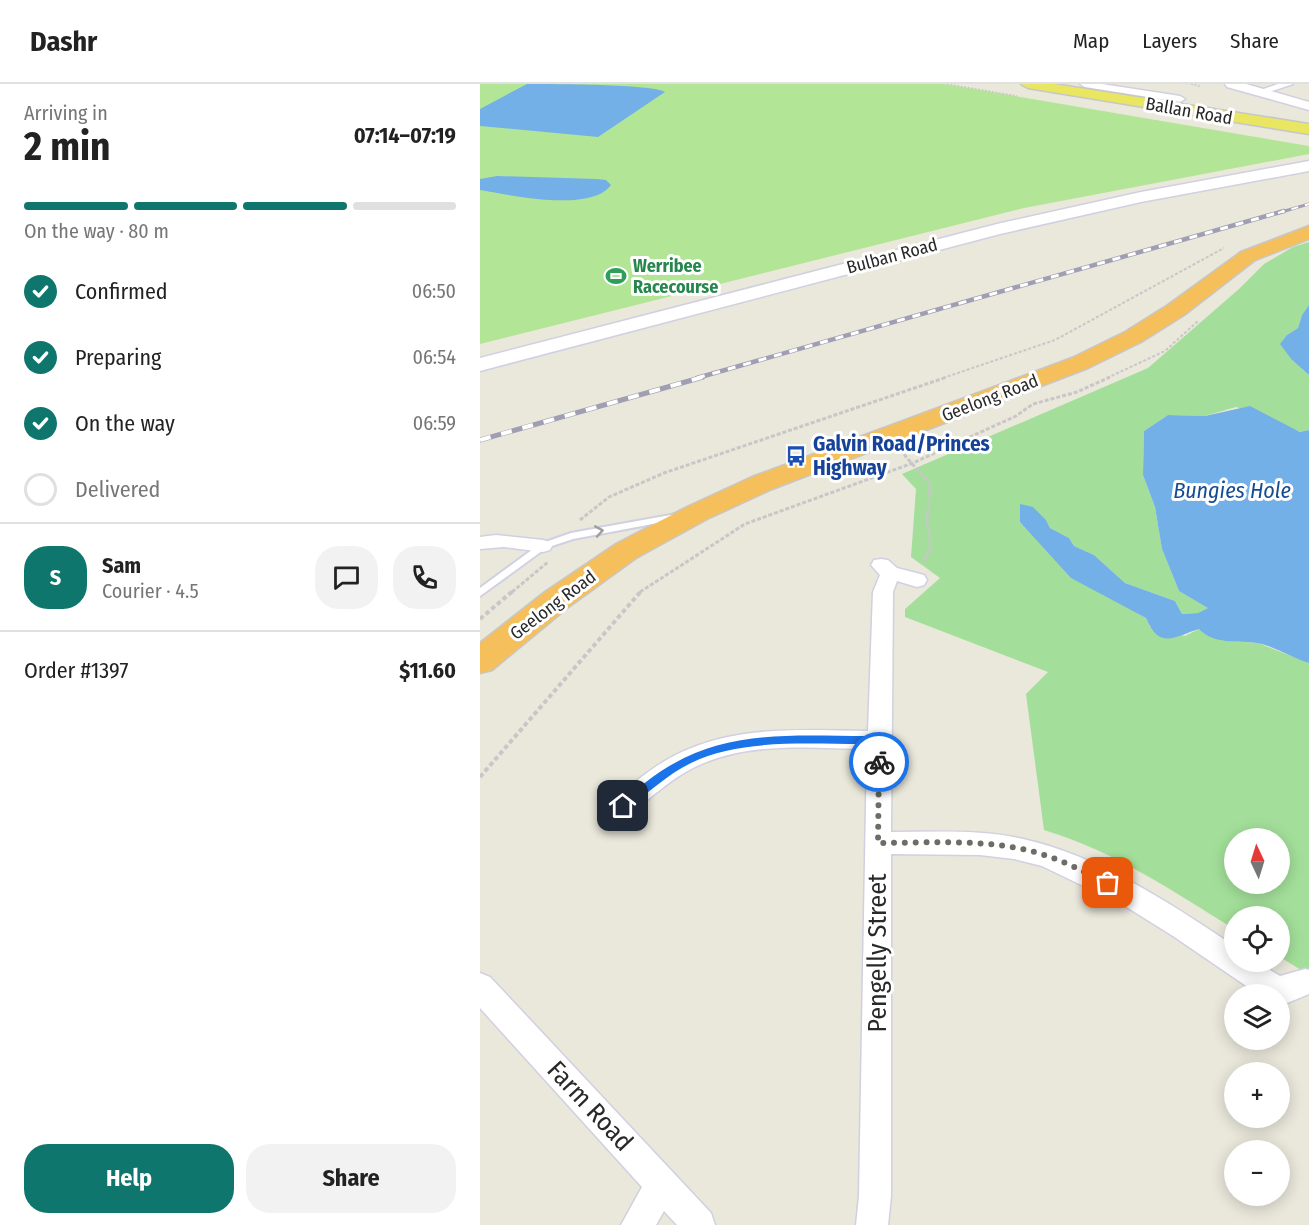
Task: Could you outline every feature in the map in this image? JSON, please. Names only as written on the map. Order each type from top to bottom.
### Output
[{"type":"highway","name":"Geelong Road","points":[[480,661],[556,600],[626,551],[697,513],[762,483],[1080,363],[1132,337],[1176,310],[1248,256],[1309,232]]},
{"type":"main road","name":"Ballan Road","points":[[1028,84],[1309,129]]},
{"type":"main road","name":"Ballan Road","points":[[1243,120],[1309,136]]},
{"type":"street","points":[[1085,84],[1180,99]]},
{"type":"street","points":[[1232,84],[1258,88],[1305,106]]},
{"type":"street","points":[[1258,88],[1288,84]]},
{"type":"street","name":"Bulban Road","points":[[480,365],[1031,221],[1141,197],[1309,166]]},
{"type":"street","points":[[480,543],[510,540],[543,546]]},
{"type":"street","name":"Pengelly Street","points":[[872,1225],[875,1196],[879,740],[885,569],[917,580]]},
{"type":"street","points":[[623,806],[664,774],[688,759],[721,747],[747,742],[879,740]]},
{"type":"street","points":[[878,843],[972,843],[1016,849],[1052,858],[1127,891],[1163,913],[1263,984]]},
{"type":"street","points":[[1290,988],[1305,982]]},
{"type":"street","name":"Farm Road","points":[[480,987],[699,1225]]},
{"type":"street","points":[[637,1225],[662,1185]]},
{"type":"lane","points":[[480,593],[543,546],[571,536],[697,513]]},
{"type":"path","points":[[1191,84],[1199,86],[1197,87]]},
{"type":"path","points":[[480,619],[541,570],[571,536],[580,519],[592,507],[616,493],[664,473],[1055,340],[1231,244]]},
{"type":"path","points":[[480,777],[643,589],[745,524],[913,463],[1016,416],[1034,404],[1077,392],[1165,351],[1200,319]]},
{"type":"path","points":[[886,438],[913,463],[930,484],[927,523],[931,546],[917,580]]},
{"type":"green space","name":"Werribee Racecourse","points":[[480,84],[944,84],[1309,146],[1309,154],[1024,208],[480,344]]},
{"type":"green space","points":[[1309,242],[1309,305],[1302,315],[1298,328],[1287,335],[1292,360],[1309,375],[1309,430],[1301,432],[1236,407],[1205,416],[1168,415],[1144,431],[1143,475],[1155,507],[1162,549],[1179,591],[1209,608],[1198,613],[1182,614],[1175,601],[1125,583],[1094,555],[1074,546],[1069,538],[1050,528],[1046,520],[1020,504],[1020,522],[1132,610],[1146,618],[1150,627],[1185,636],[1199,629],[1229,641],[1258,643],[1309,663],[1309,975],[1290,963],[1290,906],[1224,906],[1224,923],[1119,861],[1095,849],[1044,830],[1026,694],[1048,672],[905,617],[905,609],[940,578],[911,557],[916,489],[902,474],[1148,368],[1239,289],[1264,264],[1293,247]]},
{"type":"water","points":[[527,84],[642,87],[665,92],[598,137],[480,126],[480,109]]},
{"type":"water","points":[[497,176],[597,179],[606,180],[611,185],[601,193],[569,200],[529,198],[480,190],[480,179]]},
{"type":"water","points":[[1309,305],[1309,375],[1292,360],[1280,344],[1287,335],[1298,328],[1302,315]]},
{"type":"water","name":"Bungies Hole","points":[[1250,406],[1300,432],[1309,430],[1309,663],[1263,645],[1212,638],[1199,629],[1175,637],[1163,638],[1151,628],[1146,618],[1071,578],[1020,522],[1020,504],[1033,507],[1046,520],[1050,528],[1069,538],[1074,546],[1094,555],[1125,583],[1175,601],[1182,614],[1198,613],[1208,608],[1179,591],[1162,549],[1155,507],[1143,475],[1144,431],[1168,415],[1205,416]]},
{"type":"railway","points":[[1278,213],[1309,204]]},
{"type":"railway","points":[[697,378],[1284,211]]},
{"type":"railway","points":[[480,440],[703,377]]},
{"type":"way so far","points":[[879,762],[878,843],[972,843],[1016,849],[1052,858],[1108,883]]},
{"type":"place","name":"Werribee Racecourse","points":[[616,276]]},
{"type":"place","name":"Galvin Road/Princes Highway","points":[[796,456]]},
{"type":"route","points":[[623,806],[664,774],[688,759],[721,747],[747,742],[879,740],[879,762]]}]
